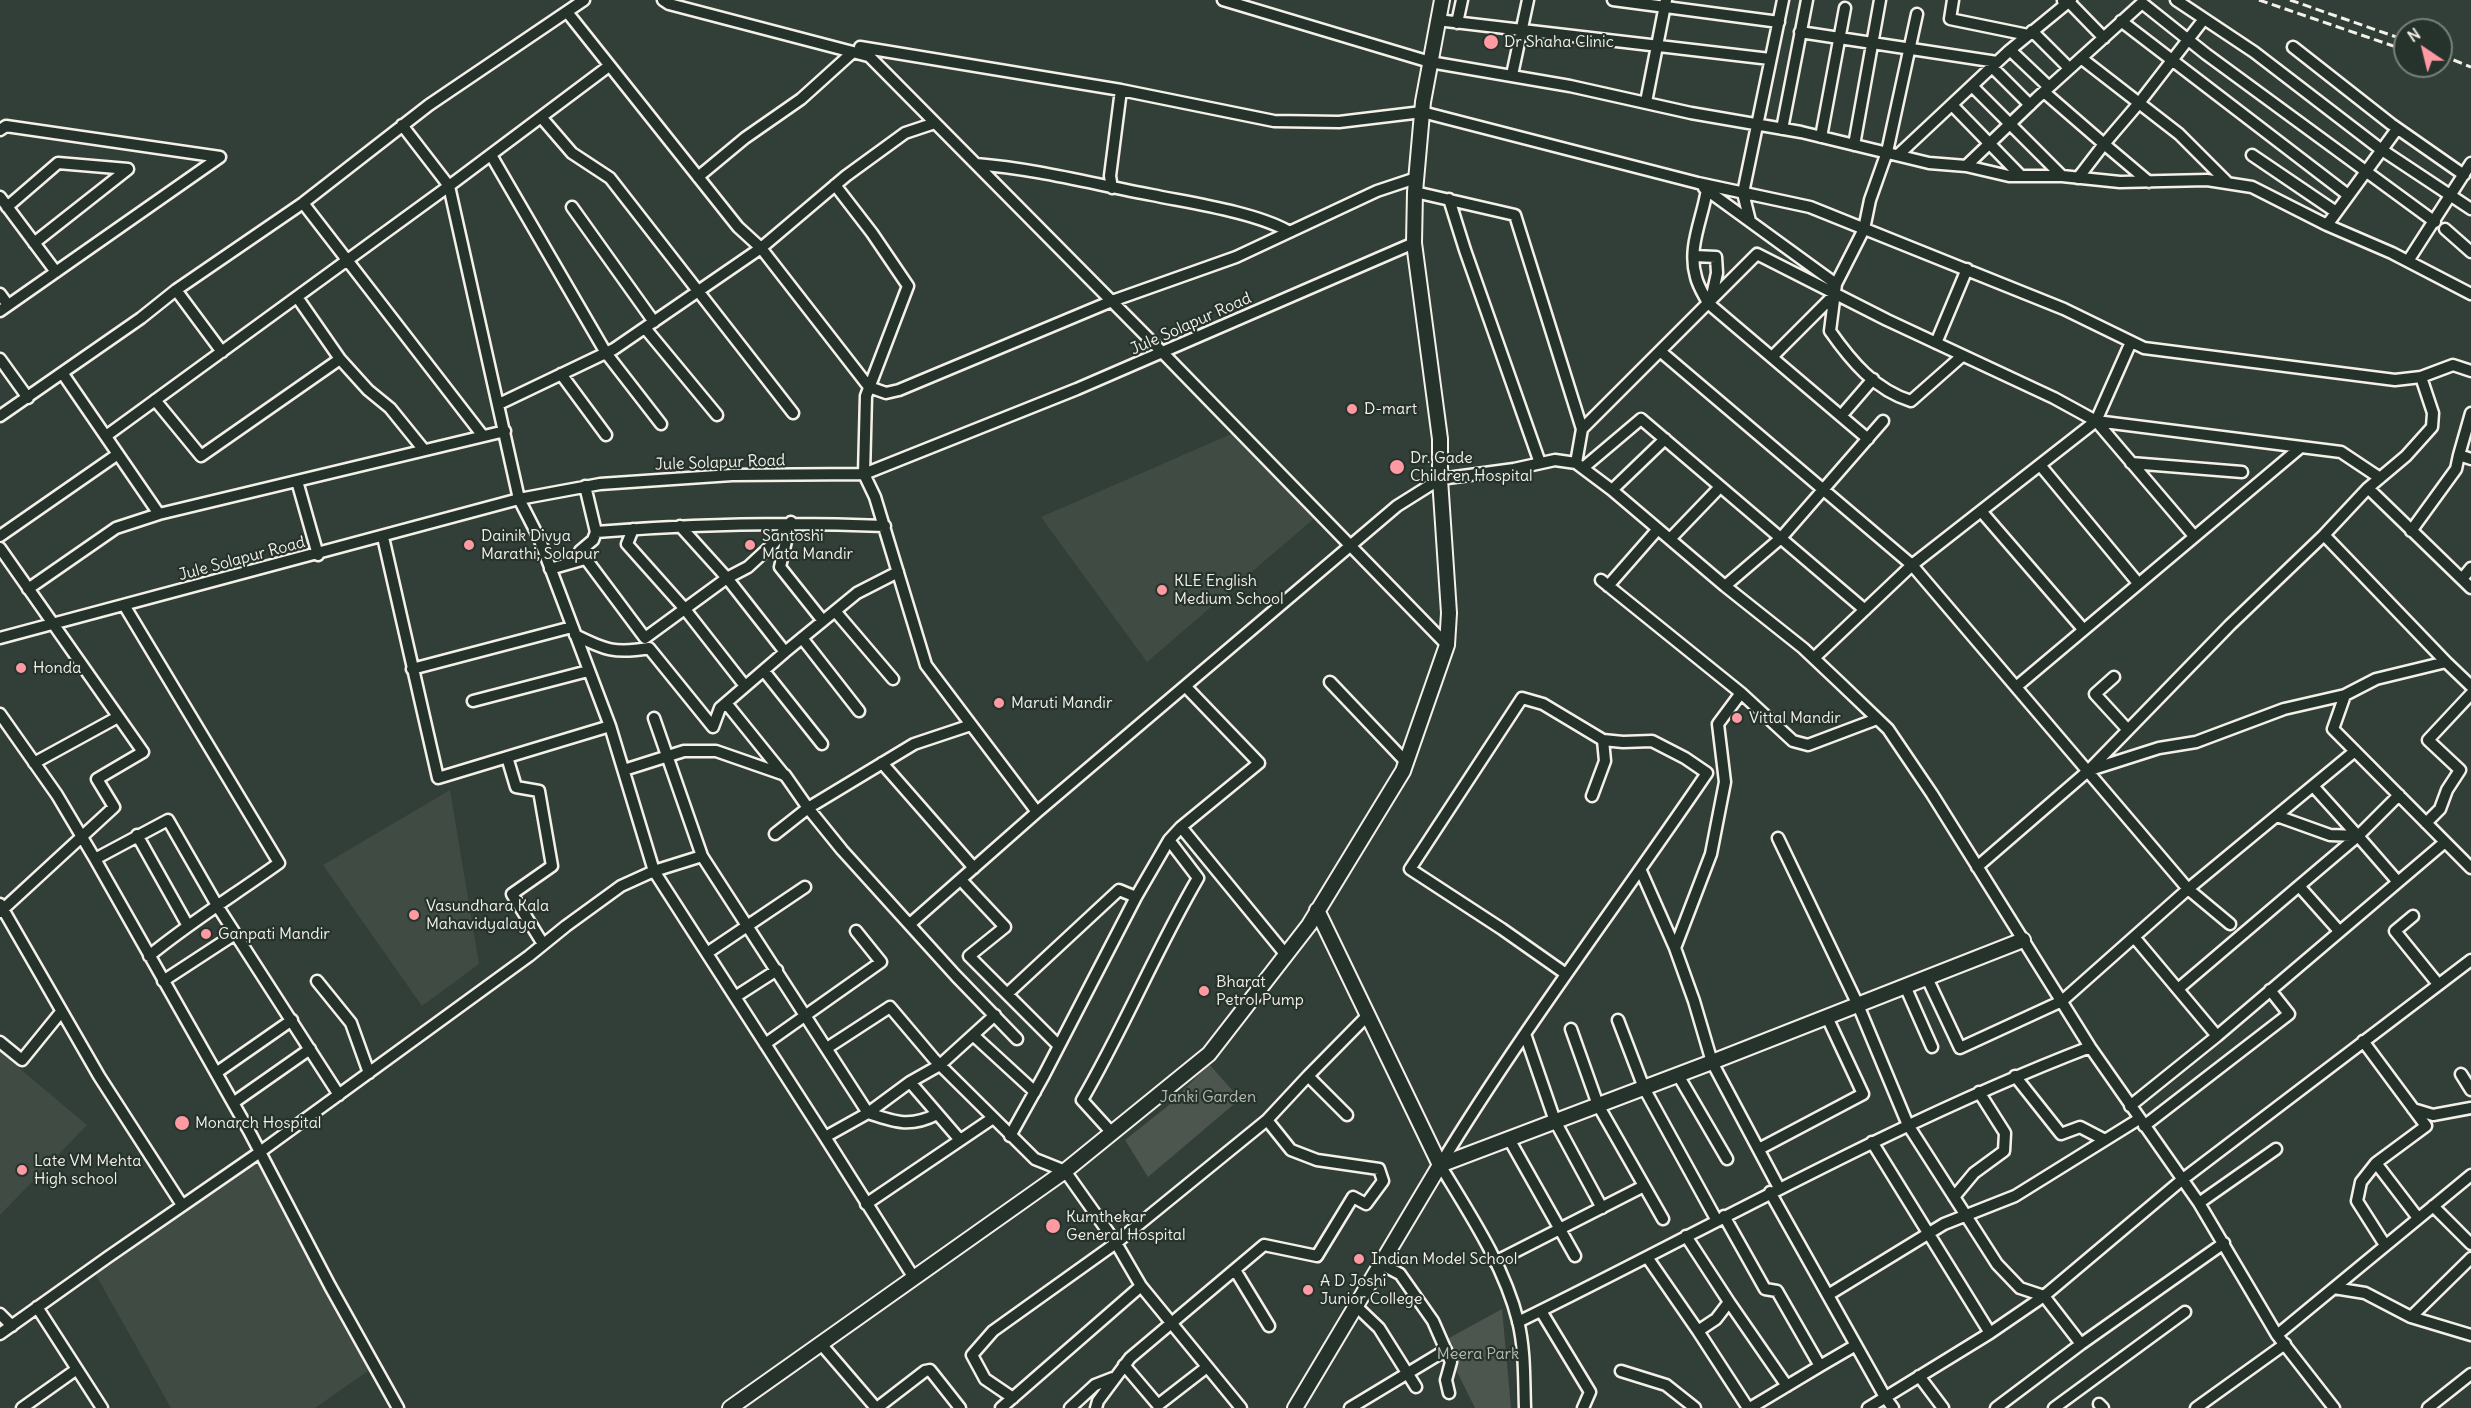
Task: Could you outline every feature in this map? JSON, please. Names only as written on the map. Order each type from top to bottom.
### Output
[{"type":"street","points":[[0,416],[63,374],[177,290],[303,203],[402,125],[584,0]]},
{"type":"street","points":[[663,0],[669,4],[870,57]]},
{"type":"street","points":[[1223,0],[1238,2],[1430,62],[1512,75],[1782,129],[1929,163],[1966,166],[2009,176],[2062,176],[2149,182],[2207,180],[2252,187],[2327,225],[2408,261],[2471,294]]},
{"type":"street","points":[[730,1408],[1065,1171],[1209,1054],[1286,955],[1317,910],[1403,771],[1447,645],[1449,613],[1440,479],[1440,440],[1414,243],[1415,185],[1422,112],[1442,0]]},
{"type":"street","points":[[1457,23],[1462,0]]},
{"type":"street","points":[[1512,75],[1527,0]]},
{"type":"street","points":[[1613,0],[1665,3],[1779,22]]},
{"type":"street","points":[[1750,221],[1743,193],[1784,0]]},
{"type":"street","points":[[1782,129],[1807,0]]},
{"type":"street","points":[[1854,145],[1880,0]]},
{"type":"street","points":[[1953,0],[1950,19],[2030,33],[2069,68]]},
{"type":"street","points":[[2176,0],[2254,52],[2380,149],[2471,209]]},
{"type":"street","points":[[1892,154],[1952,105],[1994,64],[2066,1],[2104,38]]},
{"type":"street","points":[[1646,102],[1665,3]]},
{"type":"street","points":[[1966,166],[2046,89],[2142,3],[2188,40],[2435,222]]},
{"type":"street","points":[[1821,137],[1845,8]]},
{"type":"street","points":[[567,12],[738,227],[761,248],[869,387],[886,393],[899,390],[1112,301],[1236,257],[1377,191],[1415,185],[1449,199],[1515,215],[1582,429],[1579,465]]},
{"type":"street","points":[[1917,14],[1908,49],[1892,154],[1870,200],[1863,229],[1836,289],[1830,331],[1850,360],[1892,395],[1911,401],[1962,356]]},
{"type":"street","points":[[2078,178],[2204,19]]},
{"type":"street","points":[[1437,20],[1770,59]]},
{"type":"street","points":[[2121,21],[2348,195]]},
{"type":"street","points":[[1800,32],[1994,64],[2030,105]]},
{"type":"street","points":[[1447,645],[1112,301],[860,47],[1121,90],[1274,121],[1339,122],[1422,112],[1703,186],[1810,207],[2064,309],[2144,348],[2395,380],[2421,377],[2453,365],[2471,371]]},
{"type":"street","points":[[2293,47],[2397,129],[2464,175]]},
{"type":"street","points":[[2010,50],[2046,89],[2104,144],[2149,182]]},
{"type":"street","points":[[698,177],[745,138],[801,99],[853,52]]},
{"type":"street","points":[[2081,58],[2179,134],[2228,183]]},
{"type":"street","points":[[106,436],[449,186],[609,66]]},
{"type":"street","points":[[1972,86],[2062,176]]},
{"type":"street","points":[[1113,188],[1110,176],[1121,90]]},
{"type":"street","points":[[1952,105],[2021,176]]},
{"type":"street","points":[[541,117],[572,153],[610,178],[793,413]]},
{"type":"street","points":[[499,404],[606,353],[761,248],[835,185],[904,133],[935,123]]},
{"type":"street","points":[[402,125],[449,186],[519,500],[539,538],[610,726],[654,871],[914,1278]]},
{"type":"street","points":[[0,130],[6,126],[220,157],[4,308],[0,294]]},
{"type":"street","points":[[2327,225],[2380,149],[2397,129]]},
{"type":"street","points":[[491,155],[606,353],[661,423]]},
{"type":"street","points":[[2252,155],[2336,212]]},
{"type":"street","points":[[7,207],[58,163],[128,169],[34,243]]},
{"type":"street","points":[[976,164],[1019,167],[1215,208],[1275,224],[1288,231]]},
{"type":"street","points":[[2408,261],[2471,164]]},
{"type":"street","points":[[835,185],[872,233],[908,286],[866,396],[864,474],[876,497],[926,665],[1037,812]]},
{"type":"street","points":[[1703,186],[1836,289]]},
{"type":"street","points":[[1703,186],[1703,215],[1694,236],[1694,256],[1696,277],[1709,301],[1868,439]]},
{"type":"street","points":[[0,197],[56,272]]},
{"type":"street","points":[[1449,199],[1540,463]]},
{"type":"street","points":[[303,203],[483,436]]},
{"type":"street","points":[[572,207],[649,325],[717,415]]},
{"type":"street","points":[[2445,229],[2471,252]]},
{"type":"street","name":"Jule Solapur Road","points":[[0,638],[519,500],[585,486],[732,475],[864,474],[1163,353],[1414,243]]},
{"type":"street","points":[[1582,429],[1757,254],[1836,289],[1936,343],[2054,398],[2096,421],[2341,452],[2380,478]]},
{"type":"street","points":[[1694,256],[1716,257],[1717,273],[1709,301]]},
{"type":"street","points":[[1936,343],[1967,269]]},
{"type":"street","points":[[1772,357],[1836,289]]},
{"type":"street","points":[[177,290],[222,352]]},
{"type":"street","points":[[297,297],[340,359],[368,390],[390,408],[424,450]]},
{"type":"street","points":[[1814,658],[1912,566],[2096,421],[2131,342]]},
{"type":"street","points":[[1660,351],[1912,566],[2188,890],[2230,924]]},
{"type":"street","points":[[0,358],[28,398]]},
{"type":"street","points":[[155,400],[201,456],[340,359]]},
{"type":"street","points":[[63,374],[159,514]]},
{"type":"street","points":[[561,374],[606,435]]},
{"type":"street","points":[[1977,867],[2088,771],[2368,488],[2406,456],[2432,427],[2433,413],[2421,377]]},
{"type":"street","points":[[1841,416],[1873,379]]},
{"type":"street","points":[[2411,531],[2456,470],[2471,413]]},
{"type":"street","points":[[1579,465],[1641,419],[1865,610]]},
{"type":"street","points":[[1725,586],[1781,538],[1883,421]]},
{"type":"street","points":[[2096,421],[2194,536]]},
{"type":"street","points":[[28,589],[116,528],[159,514],[505,431]]},
{"type":"street","points":[[1612,490],[1665,439]]},
{"type":"street","points":[[2016,687],[2301,447]]},
{"type":"street","points":[[0,536],[118,454]]},
{"type":"street","points":[[2459,455],[2471,459]]},
{"type":"street","points":[[910,924],[1037,812],[1397,506],[1440,479],[1514,469],[1555,460],[1579,465],[1814,658],[1887,729],[1932,794],[2090,1047],[2199,1203],[2277,1335],[2334,1408]]},
{"type":"street","points":[[2131,463],[2242,472]]},
{"type":"street","points":[[2040,465],[2138,583]]},
{"type":"street","points":[[297,481],[318,555]]},
{"type":"street","points":[[585,486],[596,532],[593,540],[579,551],[645,638],[727,578],[748,567],[765,553],[791,522]]},
{"type":"street","points":[[1670,539],[1720,487]]},
{"type":"street","points":[[2368,488],[2471,588]]},
{"type":"street","points":[[1982,511],[2083,629]]},
{"type":"street","points":[[596,532],[791,522],[885,526]]},
{"type":"street","points":[[791,522],[780,567],[823,621]]},
{"type":"street","points":[[680,526],[727,578],[785,652]]},
{"type":"street","points":[[633,529],[627,544],[684,608],[745,686]]},
{"type":"street","points":[[1658,529],[1605,583],[1741,693],[1793,741],[1808,744],[1877,719]]},
{"type":"street","points":[[2324,535],[2471,686]]},
{"type":"street","points":[[383,537],[438,778],[610,726]]},
{"type":"street","points":[[0,548],[143,752],[97,779],[114,807],[1,908],[99,1076],[182,1206]]},
{"type":"street","points":[[550,569],[585,559]]},
{"type":"street","points":[[2462,579],[2471,568]]},
{"type":"street","points":[[412,669],[573,631],[598,647],[622,653],[649,648],[713,727],[720,708],[785,652],[857,593],[898,572]]},
{"type":"street","points":[[124,605],[279,863],[149,956]]},
{"type":"street","points":[[835,611],[893,679]]},
{"type":"street","points":[[802,638],[860,711]]},
{"type":"street","points":[[2088,771],[2159,748],[2196,742],[2284,709],[2345,695],[2376,679],[2446,662]]},
{"type":"street","points":[[764,670],[822,744]]},
{"type":"street","points":[[473,701],[588,671]]},
{"type":"street","points":[[2114,677],[2094,694],[2128,730]]},
{"type":"street","points":[[1330,682],[1406,761]]},
{"type":"street","points":[[1010,1136],[1136,897],[1169,840],[1181,827],[1259,763],[1186,687]]},
{"type":"street","points":[[1675,948],[1711,854],[1725,782],[1718,724],[1741,693]]},
{"type":"street","points":[[2426,823],[2440,809],[2447,790],[2460,770],[2428,740],[2471,694]]},
{"type":"street","points":[[2345,695],[2333,729],[2471,868]]},
{"type":"street","points":[[1295,1408],[1470,1115],[1707,773],[1685,758],[1652,741],[1603,740],[1543,704],[1522,698],[1410,869],[1566,974]]},
{"type":"street","points":[[726,703],[842,850],[1017,1039]]},
{"type":"street","points":[[0,714],[57,795],[95,860],[216,1072],[398,1408]]},
{"type":"street","points":[[34,763],[118,717]]},
{"type":"street","points":[[654,718],[702,856],[868,1113],[899,1123],[923,1121],[937,1114]]},
{"type":"street","points":[[775,834],[807,808],[914,744],[970,725]]},
{"type":"street","points":[[1592,795],[1605,761],[1603,740]]},
{"type":"street","points":[[624,770],[684,751],[716,751],[784,775]]},
{"type":"street","points":[[1927,978],[1960,1048],[2062,1001],[2188,890],[2355,751]]},
{"type":"street","points":[[507,757],[516,787],[539,791],[552,866],[512,894],[543,944]]},
{"type":"street","points":[[882,763],[974,868]]},
{"type":"street","points":[[2313,786],[2398,882]]},
{"type":"street","points":[[2178,989],[2358,836],[2399,795]]},
{"type":"street","points":[[2277,816],[2330,835],[2358,836]]},
{"type":"street","points":[[95,860],[168,820],[218,907],[339,1095]]},
{"type":"street","points":[[1181,827],[1286,955]]},
{"type":"street","points":[[137,835],[188,926]]},
{"type":"street","points":[[1778,838],[1858,1005],[1908,1125],[1996,1264],[2019,1288],[2044,1296],[2081,1344]]},
{"type":"street","points":[[1112,1133],[1082,1100],[1103,1064],[1172,924],[1198,878],[1169,840]]},
{"type":"street","points":[[2130,1106],[2217,1036],[2445,842]]},
{"type":"street","points":[[0,1334],[260,1152],[621,886],[654,871],[702,856]]},
{"type":"street","points":[[1641,870],[1675,948],[1712,1062],[1759,1149],[1775,1190],[1828,1295],[1893,1408]]},
{"type":"street","points":[[961,880],[1005,927],[969,956],[1059,1046]]},
{"type":"street","points":[[2300,886],[2339,931]]},
{"type":"street","points":[[707,952],[805,887]]},
{"type":"street","points":[[1007,994],[1119,890],[1136,897]]},
{"type":"street","points":[[1317,910],[1440,1165],[1502,1274],[1518,1322],[1525,1408]]},
{"type":"street","points":[[2413,916],[2394,931],[2438,984]]},
{"type":"street","points":[[765,1044],[881,962],[856,931]]},
{"type":"street","points":[[164,981],[235,934]]},
{"type":"street","points":[[2134,937],[2217,1036]]},
{"type":"street","points":[[1440,1165],[1712,1062],[2023,940]]},
{"type":"street","points":[[1868,1408],[1990,1333],[2044,1296],[2183,1179],[2471,960]]},
{"type":"street","points":[[735,997],[777,970]]},
{"type":"street","points":[[317,981],[351,1023],[369,1073]]},
{"type":"street","points":[[1905,986],[1932,1047]]},
{"type":"street","points":[[1828,1295],[1965,1215],[2015,1196],[2104,1140],[2141,1122],[2289,1014],[2270,990]]},
{"type":"street","points":[[827,1048],[890,1007],[940,1065],[1010,1136],[1035,1159],[1065,1171],[1116,1243],[1141,1286],[1241,1408]]},
{"type":"street","points":[[0,1042],[22,1060],[62,1012]]},
{"type":"street","points":[[825,1137],[868,1113],[910,1082],[940,1065],[994,1015]]},
{"type":"street","points":[[1013,1398],[985,1379],[972,1355],[993,1331],[1116,1243],[1267,1119],[1368,1015]]},
{"type":"street","points":[[1759,1149],[1863,1094],[1827,1017]]},
{"type":"street","points":[[216,1072],[292,1020]]},
{"type":"street","points":[[1618,1020],[1644,1088],[1720,1218],[1765,1289],[1777,1291],[1820,1366]]},
{"type":"street","points":[[1571,1029],[1598,1105],[1663,1219]]},
{"type":"street","points":[[1525,1034],[1555,1122],[1602,1208]]},
{"type":"street","points":[[973,1035],[1035,1092]]},
{"type":"street","points":[[2363,1041],[2426,1126],[2376,1163],[2361,1182],[2357,1202],[2385,1245]]},
{"type":"street","points":[[1518,1322],[1872,1142],[2015,1076],[2090,1047]]},
{"type":"street","points":[[233,1103],[310,1049]]},
{"type":"street","points":[[2461,1074],[2471,1090]]},
{"type":"street","points":[[1678,1075],[1727,1159]]},
{"type":"street","points":[[1308,1076],[1347,1115]]},
{"type":"street","points":[[2015,1076],[2061,1134],[2080,1127],[2104,1140]]},
{"type":"street","points":[[910,1082],[960,1140]]},
{"type":"street","points":[[1954,1197],[1974,1173],[2004,1151],[2005,1133],[1979,1092]]},
{"type":"street","points":[[2413,1109],[2433,1115],[2471,1108]]},
{"type":"street","points":[[866,1204],[993,1118]]},
{"type":"street","points":[[1096,1408],[1098,1401],[1130,1358],[1264,1245],[1317,1256],[1353,1197],[1366,1204],[1383,1181],[1378,1169],[1317,1160],[1291,1150],[1267,1119]]},
{"type":"street","points":[[1509,1139],[1575,1256]]},
{"type":"street","points":[[1872,1142],[1990,1333]]},
{"type":"street","points":[[2199,1203],[2276,1149]]},
{"type":"street","points":[[2376,1163],[2418,1218]]},
{"type":"street","points":[[2277,1335],[2471,1175]]},
{"type":"street","points":[[1495,1263],[1644,1186]]},
{"type":"street","points":[[2433,1206],[2471,1244]]},
{"type":"street","points":[[1686,1236],[1787,1386]]},
{"type":"street","points":[[1996,1408],[2081,1344],[2224,1243]]},
{"type":"street","points":[[1647,1257],[1749,1408],[1856,1345]]},
{"type":"street","points":[[2411,1317],[2471,1258]]},
{"type":"street","points":[[1381,1264],[1400,1274],[1433,1321],[1451,1362],[1446,1380],[1449,1393]]},
{"type":"street","points":[[1235,1270],[1269,1326]]},
{"type":"street","points":[[1001,1408],[1141,1286]]},
{"type":"street","points":[[2334,1288],[2366,1293],[2411,1317],[2471,1335]]},
{"type":"street","points":[[1698,1331],[1716,1318],[1729,1302]]},
{"type":"street","points":[[1356,1306],[1379,1329],[1416,1387]]},
{"type":"street","points":[[37,1307],[102,1408]]},
{"type":"street","points":[[1541,1311],[1590,1392],[1583,1408]]},
{"type":"street","points":[[2054,1408],[2185,1312]]},
{"type":"street","points":[[0,1314],[12,1326]]},
{"type":"street","points":[[821,1344],[876,1408],[925,1371],[930,1370],[960,1408]]},
{"type":"street","points":[[2197,1408],[2285,1344]]},
{"type":"street","points":[[1350,1408],[1446,1350]]},
{"type":"street","points":[[1124,1365],[1156,1407],[1207,1367]]},
{"type":"street","points":[[22,1408],[77,1369]]},
{"type":"street","points":[[1621,1371],[1666,1385],[1695,1408]]},
{"type":"street","points":[[2428,1408],[2471,1374]]},
{"type":"street","points":[[1919,1376],[1943,1408]]},
{"type":"street","points":[[1070,1408],[1095,1385],[1114,1378]]},
{"type":"shaded area","name":"KLE English Medium School","points":[[1238,431],[1318,515],[1147,662],[1041,517]]},
{"type":"shaded area","name":"Vasundhara Kala Mahavidyalaya","points":[[450,790],[479,964],[422,1006],[323,865]]},
{"type":"shaded area","name":"Late VM Mehta High school","points":[[0,1052],[87,1125],[0,1215]]},
{"type":"shaded area","points":[[260,1152],[375,1366],[315,1408],[171,1408],[92,1268]]},
{"type":"green space","name":"Janki Garden","points":[[1209,1064],[1240,1099],[1148,1177],[1125,1140],[1169,1105]]},
{"type":"green space","name":"Meera Park","points":[[1502,1309],[1511,1408],[1475,1408],[1442,1342]]},
{"type":"railway","points":[[2259,0],[2393,46]]},
{"type":"railway","points":[[2290,0],[2393,36]]},
{"type":"railway","points":[[2453,60],[2471,67]]},
{"type":"place","name":"Dr Shaha Clinic","points":[[1491,42]]},
{"type":"place","name":"D-mart","points":[[1352,409]]},
{"type":"place","name":"Dr. Gade Children Hospital","points":[[1397,467]]},
{"type":"place","name":"Dainik Divya Marathi, Solapur","points":[[469,545]]},
{"type":"place","name":"Santoshi Mata Mandir","points":[[750,545]]},
{"type":"place","name":"KLE English Medium School","points":[[1162,590]]},
{"type":"place","name":"Honda","points":[[21,668]]},
{"type":"place","name":"Maruti Mandir","points":[[999,703]]},
{"type":"place","name":"Vittal Mandir","points":[[1737,718]]},
{"type":"place","name":"Vasundhara Kala Mahavidyalaya","points":[[414,915]]},
{"type":"place","name":"Ganpati Mandir","points":[[206,934]]},
{"type":"place","name":"Bharat Petrol Pump","points":[[1204,991]]},
{"type":"place","name":"Monarch Hospital","points":[[182,1123]]},
{"type":"place","name":"Late VM Mehta High school","points":[[22,1170]]},
{"type":"place","name":"Kumthekar General Hospital","points":[[1053,1226]]},
{"type":"place","name":"Indian Model School","points":[[1359,1259]]},
{"type":"place","name":"A D Joshi Junior College","points":[[1308,1290]]}]
